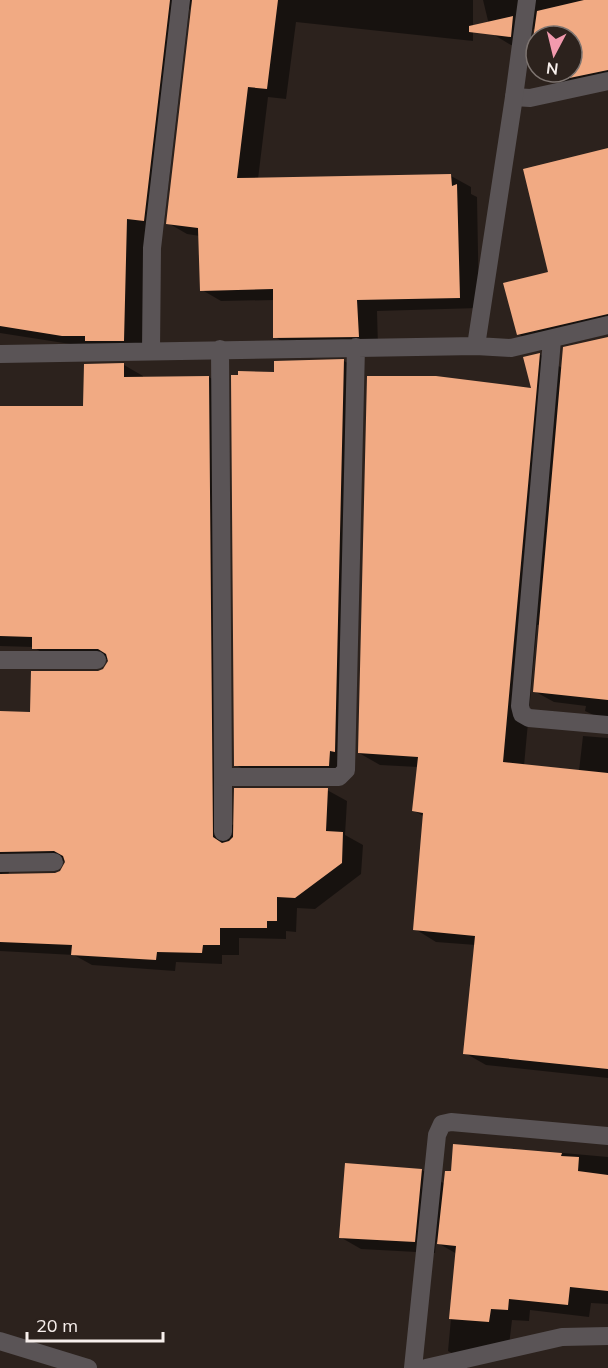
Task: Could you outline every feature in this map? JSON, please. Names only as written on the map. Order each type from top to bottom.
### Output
[{"type":"street","points":[[151,351],[152,248],[181,0]]},
{"type":"street","points":[[476,346],[527,0]]},
{"type":"street","points":[[514,97],[530,98],[608,81]]},
{"type":"street","points":[[0,354],[356,347],[511,348],[608,325]]},
{"type":"street","points":[[552,340],[520,706],[522,714],[529,718],[608,725]]},
{"type":"street","points":[[223,777],[339,777],[346,770],[356,347]]},
{"type":"street","points":[[220,349],[223,832]]},
{"type":"street","points":[[0,660],[97,660]]},
{"type":"street","points":[[0,863],[54,862]]},
{"type":"street","points":[[413,1368],[437,1134],[442,1124],[451,1122],[608,1136]]},
{"type":"street","points":[[426,1368],[562,1337],[608,1336]]},
{"type":"street","points":[[0,1341],[88,1368]]},
{"type":"building","points":[[0,0],[170,0],[144,221],[127,219],[124,341],[85,341],[85,336],[62,336],[0,326]]},
{"type":"building","points":[[192,0],[278,0],[267,89],[248,87],[237,178],[451,174],[452,186],[457,184],[460,298],[357,300],[359,337],[273,338],[273,289],[200,291],[198,228],[166,224]]},
{"type":"building","points":[[584,0],[608,0],[608,70],[584,75],[584,24],[535,24],[537,11]]},
{"type":"building","points":[[513,16],[511,37],[469,32],[469,26]]},
{"type":"building","points":[[608,148],[608,314],[517,335],[503,283],[548,272],[523,169]]},
{"type":"building","points":[[608,337],[608,700],[533,692],[563,347]]},
{"type":"building","points":[[540,353],[503,762],[608,773],[608,1069],[463,1054],[475,936],[413,930],[423,813],[412,811],[418,757],[358,753],[367,376],[436,376],[531,388],[523,357]]},
{"type":"building","points":[[344,359],[335,752],[330,751],[329,766],[234,766],[231,375],[238,375],[238,371],[274,372],[274,361]]},
{"type":"building","points":[[124,363],[124,377],[209,376],[213,837],[222,843],[233,837],[234,788],[328,788],[326,831],[343,832],[342,863],[295,898],[277,897],[277,921],[267,921],[267,928],[220,928],[220,945],[203,945],[202,953],[157,952],[156,960],[71,955],[72,945],[0,942],[0,874],[55,873],[60,871],[65,862],[63,856],[54,851],[0,852],[0,711],[30,712],[31,671],[98,671],[103,669],[108,661],[106,654],[98,649],[32,649],[32,637],[0,636],[0,406],[83,406],[84,364]]},
{"type":"building","points":[[453,1144],[562,1153],[561,1156],[579,1157],[578,1171],[608,1175],[608,1291],[570,1287],[568,1305],[509,1299],[508,1310],[491,1309],[489,1322],[449,1319],[456,1246],[437,1244],[445,1171],[451,1171]]},
{"type":"building","points":[[345,1163],[422,1169],[415,1242],[339,1238]]}]
